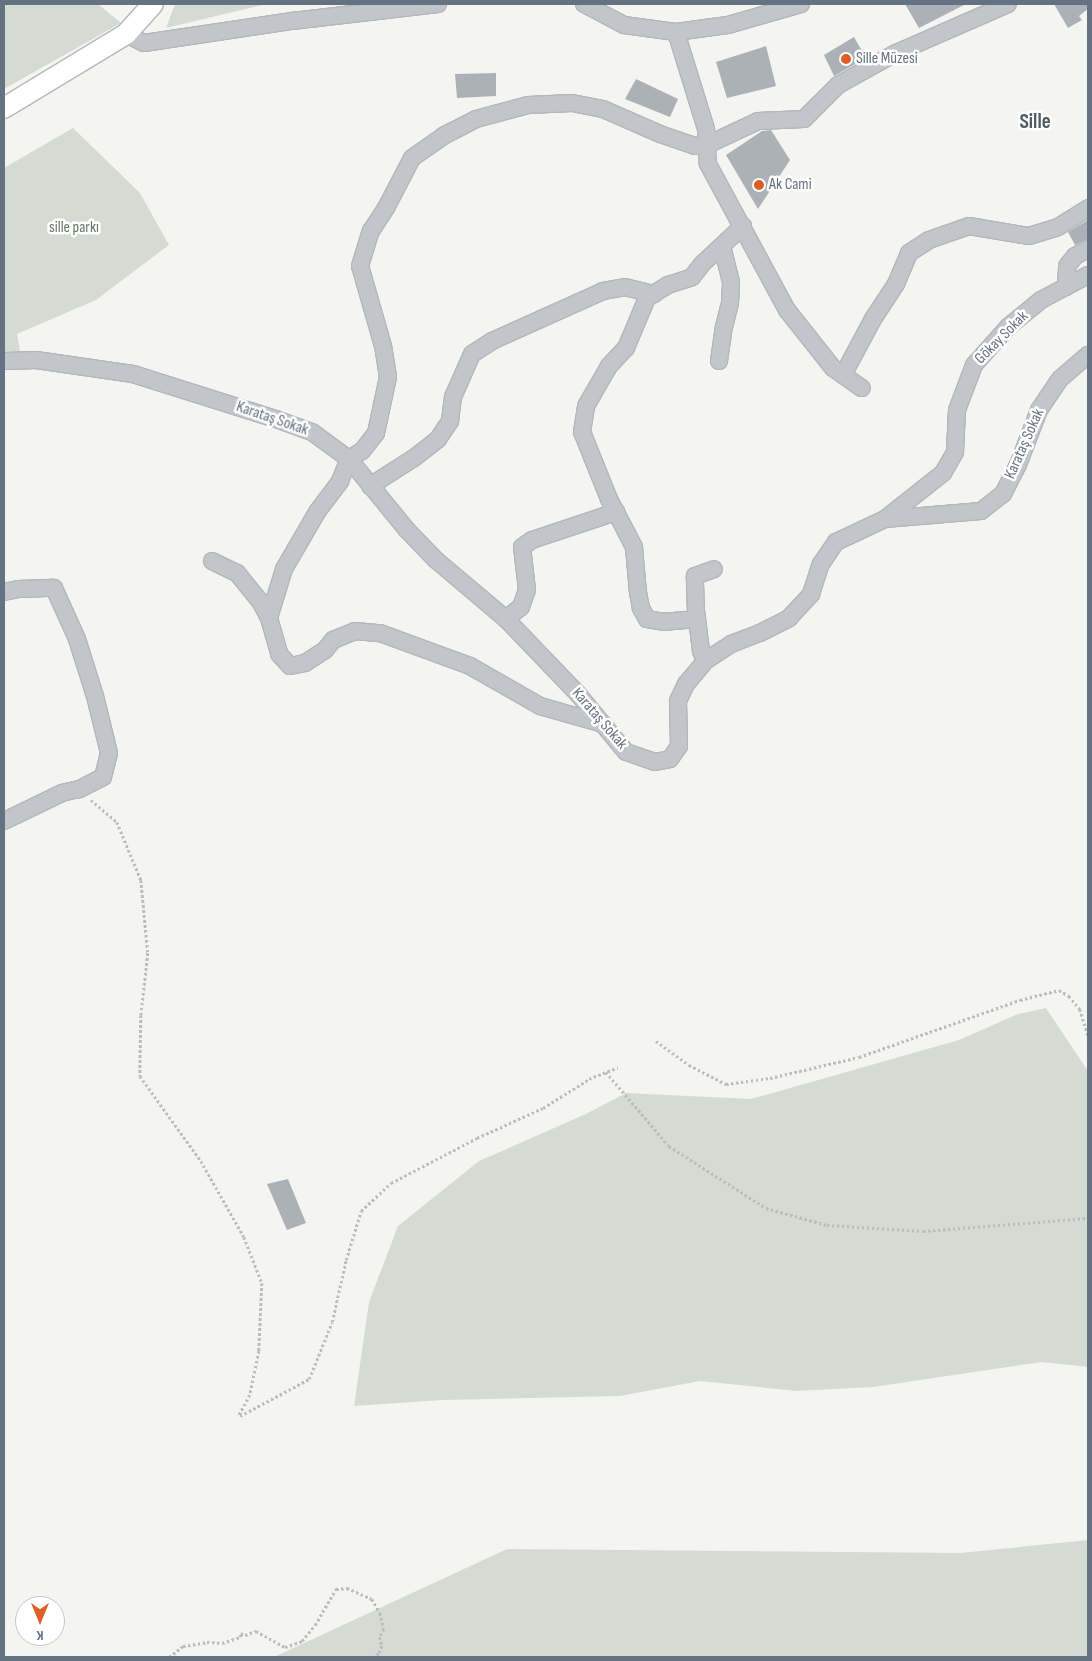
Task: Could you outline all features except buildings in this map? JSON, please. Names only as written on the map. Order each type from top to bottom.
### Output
[{"type":"main road","points":[[4,108],[126,34],[152,4]]},
{"type":"street","points":[[126,34],[144,43],[292,21],[438,4]]},
{"type":"street","points":[[584,4],[624,25],[676,32],[728,25],[801,4]]},
{"type":"street","points":[[269,618],[284,570],[317,512],[340,481],[349,459],[362,452],[376,433],[388,376],[383,346],[360,266],[371,231],[386,208],[412,158],[443,136],[476,119],[528,105],[563,103],[603,109],[668,137],[695,146],[707,145],[758,121],[804,120],[838,85],[896,53],[1008,4]]},
{"type":"street","points":[[676,32],[706,130],[708,164],[787,310],[833,368],[862,388]]},
{"type":"street","points":[[843,374],[873,319],[896,284],[909,253],[929,240],[969,226],[1029,236],[1058,227],[1088,208]]},
{"type":"street","points":[[697,619],[666,622],[647,619],[641,608],[638,593],[634,547],[616,512],[582,432],[586,406],[609,366],[626,348],[647,298],[668,286],[692,277],[743,226]]},
{"type":"street","points":[[719,361],[723,331],[730,303],[731,282],[722,246]]},
{"type":"street","points":[[1066,287],[1067,266],[1075,256],[1088,249]]},
{"type":"street","name":"Gökay Sokak","points":[[885,520],[943,473],[955,452],[958,410],[974,365],[1008,327],[1041,300],[1088,275]]},
{"type":"street","points":[[370,486],[414,458],[438,439],[450,421],[453,397],[472,354],[492,341],[603,291],[625,287],[654,294]]},
{"type":"street","name":"Karataş Sokak","points":[[4,361],[36,360],[133,374],[312,432],[349,459],[370,486],[436,560],[506,619],[578,694],[626,752],[655,762],[670,758],[679,746],[678,701],[686,684],[705,661],[730,644],[760,633],[789,618],[811,594],[821,564],[836,542],[885,520],[981,511],[1003,494],[1018,465],[1038,410],[1060,379],[1088,355]]},
{"type":"street","points":[[506,619],[521,607],[527,590],[522,547],[532,540],[616,512]]},
{"type":"street","points":[[212,561],[237,573],[260,601],[269,618],[279,654],[290,666],[305,663],[325,650],[333,640],[355,630],[380,633],[470,666],[540,706],[603,724]]},
{"type":"street","points":[[705,661],[701,651],[694,576],[714,569]]},
{"type":"street","points":[[4,592],[18,589],[54,588],[77,639],[95,696],[109,753],[103,777],[79,789],[62,793],[4,822]]},
{"type":"path","points":[[79,789],[117,822],[141,880],[148,952],[141,1015],[140,1076],[201,1161],[244,1237],[262,1283],[259,1351],[250,1395],[239,1416],[310,1379],[332,1322],[346,1260],[362,1211],[391,1183],[477,1138],[543,1108],[589,1079],[618,1068]]},
{"type":"path","points":[[656,1041],[689,1065],[726,1084],[770,1078],[859,1058],[1020,1000],[1059,990],[1069,996],[1080,1009],[1088,1036]]},
{"type":"path","points":[[606,1072],[668,1146],[766,1208],[827,1225],[923,1231],[1088,1218]]},
{"type":"path","points":[[168,1657],[183,1646],[207,1642],[222,1643],[240,1637],[241,1633],[245,1635],[256,1631],[285,1647],[302,1641],[315,1626],[336,1589],[347,1588],[372,1599],[380,1613],[384,1629],[380,1637],[382,1646],[379,1654],[374,1657]]},
{"type":"green space","points":[[4,4],[98,4],[121,23],[4,89]]},
{"type":"green space","points":[[175,4],[266,4],[166,28]]},
{"type":"green space","name":"sille parkı","points":[[73,128],[140,193],[169,245],[96,300],[17,334],[20,351],[4,352],[4,168]]},
{"type":"green space","points":[[1046,1008],[1088,1071],[1088,1367],[1042,1362],[873,1387],[797,1391],[700,1381],[620,1396],[443,1400],[354,1406],[369,1302],[398,1226],[479,1161],[586,1114],[626,1093],[751,1099],[959,1040],[1018,1014]]},
{"type":"green space","points":[[1088,1540],[1088,1657],[274,1657],[507,1549],[961,1553]]},
{"type":"place","name":"Sille Müzesi","points":[[846,59]]},
{"type":"place","name":"Ak Cami","points":[[759,185]]},
{"type":"district","name":"Sille","points":[[1035,122]]}]
